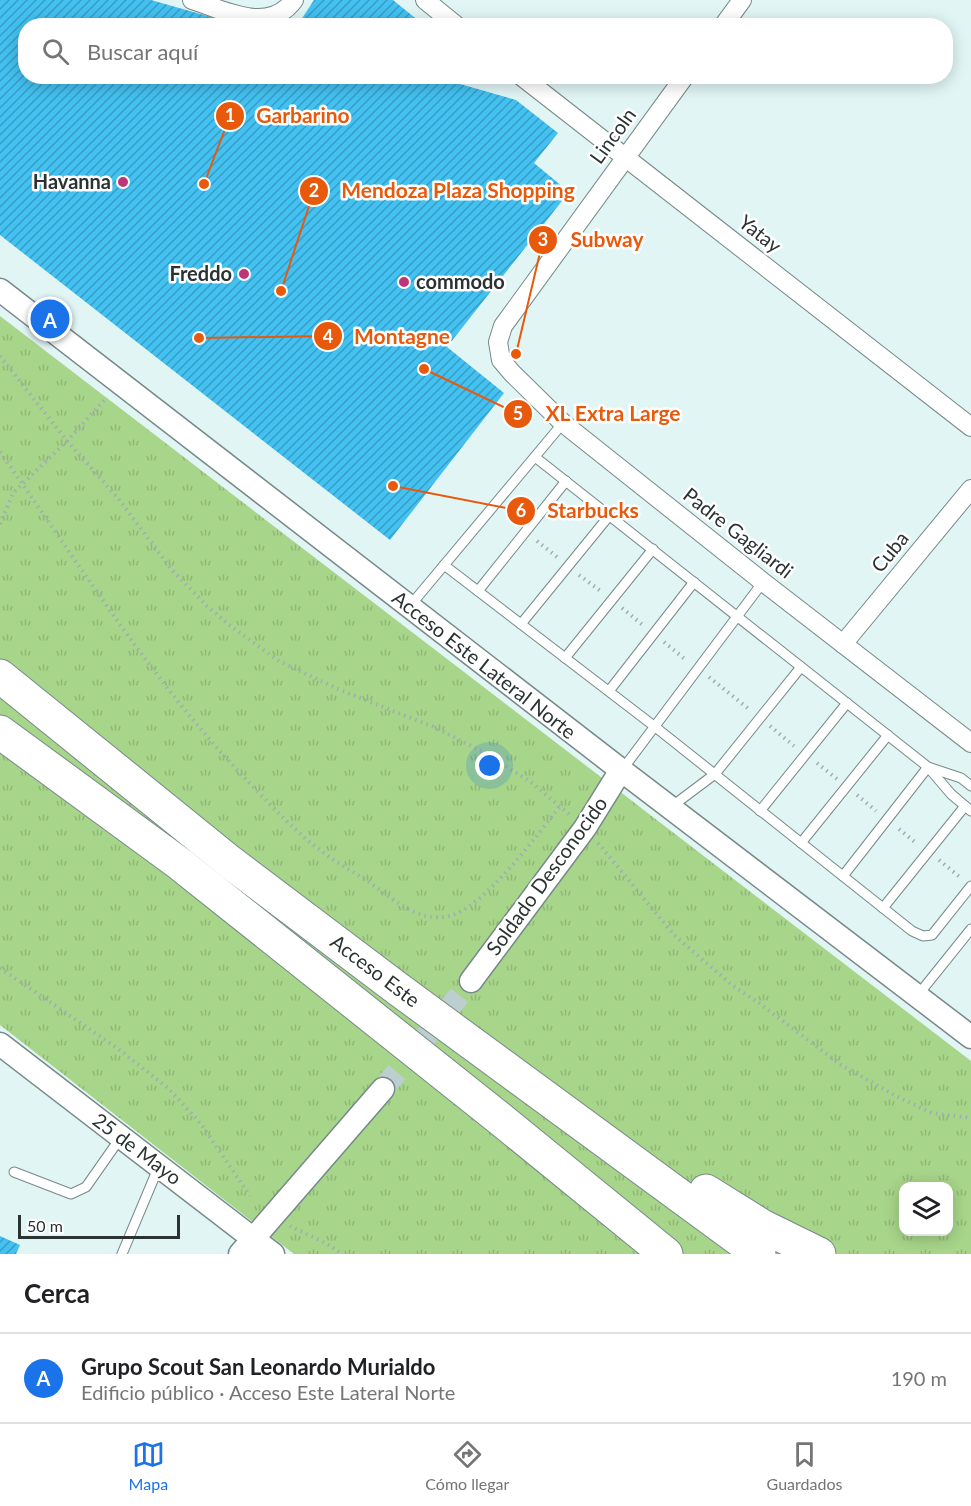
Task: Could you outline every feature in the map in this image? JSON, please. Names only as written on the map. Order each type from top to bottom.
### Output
[{"type":"highway","points":[[0,658],[104,759]]},
{"type":"highway","name":"Acceso Este","points":[[0,676],[230,862],[759,1254]]},
{"type":"highway","name":"Acceso Este","points":[[0,732],[180,864],[666,1254]]},
{"type":"highway","points":[[0,746],[180,864]]},
{"type":"highway","points":[[507,1068],[762,1226],[819,1254]]},
{"type":"highway","points":[[499,1118],[636,1254]]},
{"type":"street","points":[[192,0],[253,18]]},
{"type":"street","points":[[269,18],[279,14],[294,0]]},
{"type":"street","points":[[425,0],[447,18]]},
{"type":"street","points":[[728,18],[739,1]]},
{"type":"street","name":"Yatay","points":[[531,84],[971,427]]},
{"type":"street","name":"Lincoln","points":[[498,342],[503,326],[679,84]]},
{"type":"street","name":"Acceso Este Lateral Norte","points":[[0,290],[409,608],[971,1037]]},
{"type":"street","name":"Padre Gagliardi","points":[[498,342],[501,360],[564,423],[763,582],[971,742]]},
{"type":"street","name":"Cuba","points":[[843,644],[971,489]]},
{"type":"street","name":"Soldado Desconocido","points":[[471,981],[585,828],[621,770]]},
{"type":"street","name":"25 de Mayo","points":[[0,1044],[159,1166],[247,1246],[273,1254]]},
{"type":"street","points":[[247,1246],[383,1089]]},
{"type":"lane","points":[[409,608],[564,423]]},
{"type":"lane","points":[[535,457],[928,767],[951,794],[968,809],[928,852],[883,908]]},
{"type":"lane","points":[[478,591],[566,481]]},
{"type":"lane","points":[[521,624],[609,516]]},
{"type":"lane","points":[[565,658],[653,549]]},
{"type":"lane","points":[[444,565],[654,726],[912,931],[923,936],[932,935],[971,886]]},
{"type":"lane","points":[[609,691],[694,582]]},
{"type":"lane","points":[[621,770],[763,582]]},
{"type":"lane","points":[[670,808],[715,774],[801,667]]},
{"type":"lane","points":[[760,811],[848,703]]},
{"type":"lane","points":[[801,843],[888,735]]},
{"type":"lane","points":[[928,767],[961,778],[971,786]]},
{"type":"lane","points":[[843,876],[928,767]]},
{"type":"lane","points":[[917,996],[971,929]]},
{"type":"lane","points":[[14,1172],[71,1194],[86,1187],[121,1137]]},
{"type":"lane","points":[[122,1254],[159,1166]]},
{"type":"path","points":[[0,356],[67,441],[117,497],[172,570],[207,606],[233,628],[279,661],[340,690],[434,727],[481,751],[531,782],[585,828],[674,935],[732,985],[841,1065],[896,1096],[932,1113],[971,1118]]},
{"type":"path","points":[[0,524],[13,493],[67,441],[120,383]]},
{"type":"path","points":[[0,452],[120,624],[179,703],[223,754],[272,807],[315,847],[405,908],[423,916],[435,917],[450,916],[466,909],[504,875],[560,806]]},
{"type":"path","points":[[525,532],[962,879]]},
{"type":"path","points":[[0,968],[117,1048],[168,1088],[201,1124],[250,1197]]},
{"type":"path","points":[[281,1222],[331,1245],[341,1254]]},
{"type":"green space","points":[[0,316],[971,1061],[971,1254],[294,1254],[0,1025]]},
{"type":"building","points":[[0,0],[151,0],[214,18],[18,18],[18,84],[460,84],[516,100],[558,133],[534,163],[569,192],[447,347],[504,393],[390,540],[0,235]]},
{"type":"building","points":[[314,0],[393,0],[415,18],[302,18]]},
{"type":"building","points":[[0,1236],[20,1245],[16,1254],[0,1254]]},
{"type":"tunnel","points":[[383,1089],[471,981]]},
{"type":"place","name":"Havanna","points":[[123,182]]},
{"type":"place","name":"Garbarino","points":[[204,184]]},
{"type":"place","name":"Freddo","points":[[244,274]]},
{"type":"place","name":"commodo","points":[[404,282]]},
{"type":"place","name":"Mendoza Plaza Shopping","points":[[281,291]]},
{"type":"place","name":"Grupo Scout San Leonardo Murialdo","points":[[50,319]]},
{"type":"place","name":"Montagne","points":[[199,338]]},
{"type":"place","name":"Subway","points":[[516,354]]},
{"type":"place","name":"XL Extra Large","points":[[424,369]]},
{"type":"place","name":"Starbucks","points":[[393,486]]}]
